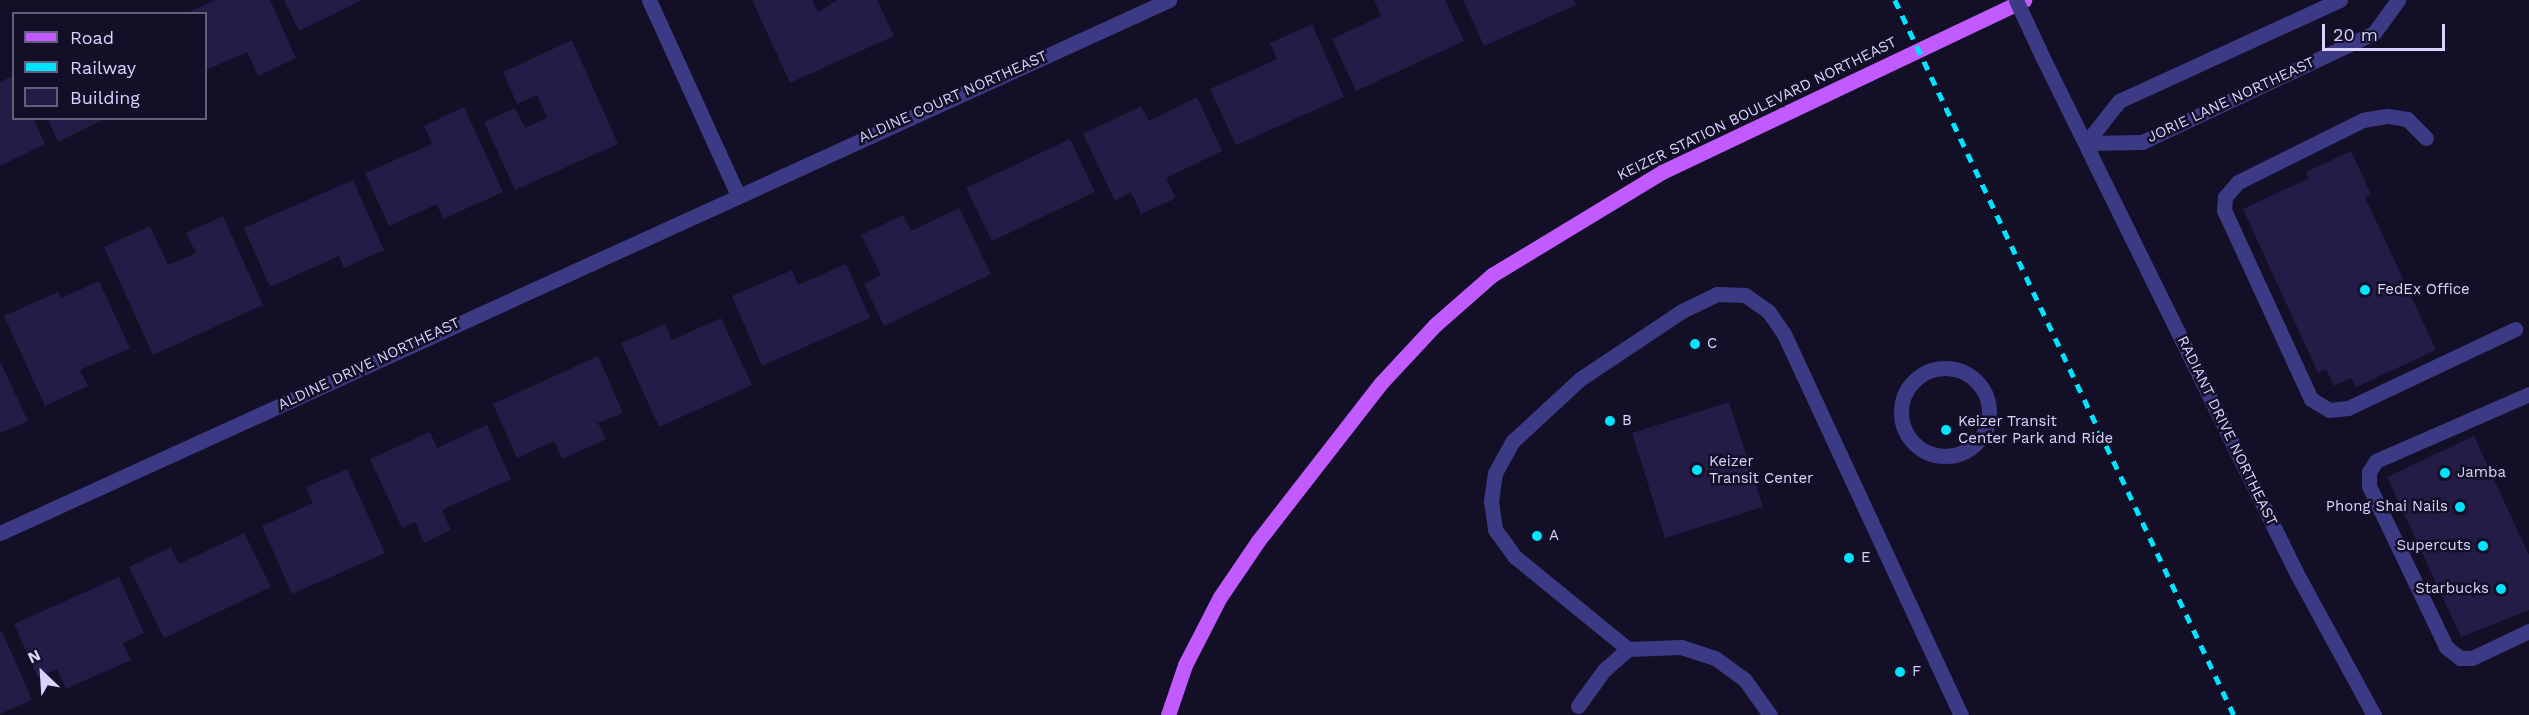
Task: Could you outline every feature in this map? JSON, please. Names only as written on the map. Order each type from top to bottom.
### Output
[{"type":"main road","name":"KEIZER STATION BOULEVARD NORTHEAST","points":[[1168,715],[1185,665],[1220,597],[1258,541],[1381,383],[1435,325],[1492,275],[1662,172],[2024,0]]},
{"type":"street","points":[[649,0],[738,195]]},
{"type":"street","name":"ALDINE COURT NORTHEAST","points":[[738,195],[1169,0]]},
{"type":"street","name":"RADIANT DRIVE NORTHEAST","points":[[2016,0],[2297,574],[2374,715]]},
{"type":"street","points":[[2086,143],[2119,101],[2340,0]]},
{"type":"street","name":"JORIE LANE NORTHEAST","points":[[2086,143],[2142,142],[2374,33],[2398,0]]},
{"type":"street","points":[[2426,138],[2407,119],[2387,116],[2363,120],[2238,182],[2225,197],[2224,210],[2312,399],[2329,410],[2348,408],[2515,329]]},
{"type":"street","name":"ALDINE DRIVE NORTHEAST","points":[[0,533],[738,195]]},
{"type":"street","points":[[1628,649],[1515,557],[1495,529],[1491,501],[1495,473],[1513,441],[1580,379],[1682,311],[1717,294],[1746,295],[1768,311],[1784,333],[1961,715]]},
{"type":"street","points":[[1959,370],[1985,393],[1986,426],[1978,441],[1964,452],[1947,456],[1930,454],[1904,431],[1903,398],[1911,382],[1925,372],[1959,370]]},
{"type":"street","points":[[2529,394],[2376,461],[2369,479],[2446,647],[2460,658],[2472,658],[2529,631]]},
{"type":"street","points":[[1578,706],[1604,669],[1628,649],[1681,646],[1716,658],[1745,680],[1770,715]]},
{"type":"building","points":[[215,0],[270,0],[296,58],[258,76],[247,52],[207,70],[207,12],[189,12]]},
{"type":"building","points":[[284,0],[362,0],[299,31]]},
{"type":"building","points":[[752,0],[812,0],[818,12],[838,0],[877,0],[894,36],[790,83]]},
{"type":"building","points":[[1374,0],[1445,0],[1464,41],[1356,91],[1332,39],[1381,16]]},
{"type":"building","points":[[1463,0],[1574,0],[1576,5],[1484,46]]},
{"type":"building","points":[[1312,24],[1344,97],[1236,145],[1210,89],[1277,59],[1270,43]]},
{"type":"building","points":[[572,40],[618,144],[515,190],[484,122],[515,108],[525,128],[547,118],[537,95],[517,104],[503,72]]},
{"type":"building","points":[[12,76],[12,120],[34,120],[45,144],[0,166],[0,82]]},
{"type":"building","points":[[1197,97],[1222,151],[1166,178],[1176,198],[1141,214],[1131,192],[1115,201],[1083,134],[1141,106],[1149,121]]},
{"type":"building","points":[[464,107],[503,192],[443,219],[437,204],[389,226],[365,173],[432,144],[424,126]]},
{"type":"building","points":[[48,120],[103,120],[58,142]]},
{"type":"building","points":[[1070,139],[1095,192],[992,241],[966,188]]},
{"type":"building","points":[[2351,151],[2371,194],[2365,197],[2436,350],[2356,387],[2351,378],[2334,386],[2326,369],[2318,373],[2243,209],[2309,178],[2306,172]]},
{"type":"building","points":[[353,180],[384,250],[344,268],[339,256],[270,287],[244,228]]},
{"type":"building","points":[[959,208],[991,274],[884,326],[864,284],[881,275],[861,235],[903,215],[911,231]]},
{"type":"building","points":[[223,216],[263,305],[153,355],[104,247],[150,226],[168,265],[196,253],[186,233]]},
{"type":"building","points":[[846,264],[870,318],[762,366],[732,296],[792,270],[798,285]]},
{"type":"building","points":[[99,281],[130,348],[80,370],[88,386],[45,406],[4,316],[58,292],[61,298]]},
{"type":"building","points":[[721,318],[752,385],[659,427],[621,343],[665,324],[672,340]]},
{"type":"building","points":[[598,356],[623,413],[598,423],[606,439],[562,459],[554,441],[517,458],[493,404]]},
{"type":"building","points":[[0,361],[28,421],[0,433]]},
{"type":"building","name":"Keizer Transit Center","points":[[1729,402],[1763,507],[1665,538],[1632,433]]},
{"type":"building","points":[[487,425],[511,479],[442,510],[451,530],[424,543],[415,522],[402,528],[370,459],[430,432],[437,448]]},
{"type":"building","points":[[2474,436],[2529,555],[2529,610],[2461,637],[2387,477]]},
{"type":"building","points":[[347,469],[385,553],[292,594],[262,526],[313,503],[306,487]]},
{"type":"building","points":[[244,533],[271,587],[164,638],[129,567],[171,547],[179,564]]},
{"type":"building","points":[[119,577],[144,633],[123,643],[131,660],[66,689],[57,669],[38,678],[14,624]]},
{"type":"building","points":[[2,631],[32,700],[0,714],[0,632]]},
{"type":"railway","points":[[1895,0],[2234,715]]},
{"type":"place","name":"FedEx Office","points":[[2365,290]]},
{"type":"place","name":"C","points":[[1695,344]]},
{"type":"place","name":"B","points":[[1610,421]]},
{"type":"place","name":"Keizer Transit Center Park and Ride","points":[[1946,430]]},
{"type":"place","name":"Keizer Transit Center","points":[[1697,470]]},
{"type":"place","name":"Jamba","points":[[2445,473]]},
{"type":"place","name":"Phong Shai Nails","points":[[2460,507]]},
{"type":"place","name":"A","points":[[1537,536]]},
{"type":"place","name":"Supercuts","points":[[2483,546]]},
{"type":"place","name":"E","points":[[1849,558]]},
{"type":"place","name":"Starbucks","points":[[2501,589]]},
{"type":"place","name":"F","points":[[1900,672]]}]
